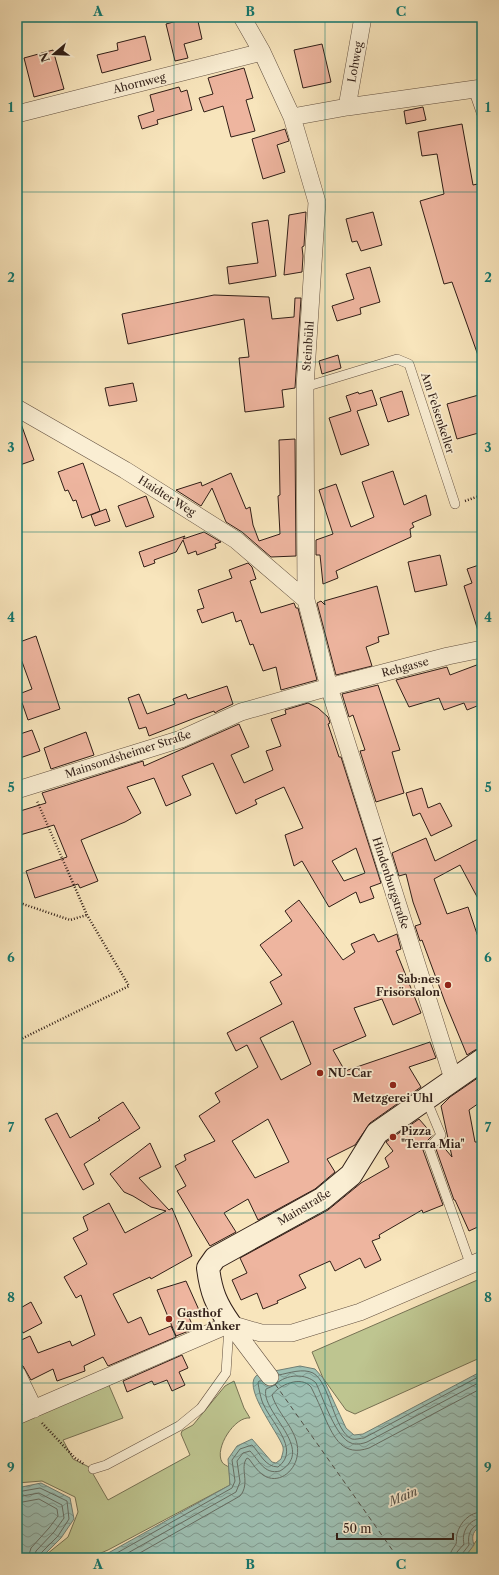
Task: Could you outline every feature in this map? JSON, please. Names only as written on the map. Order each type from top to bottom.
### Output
[{"type":"street","name":"Steinbühl","points":[[242,17],[262,52],[292,117],[317,202],[305,387],[306,600],[329,687]]},
{"type":"street","name":"Lohweg","points":[[347,107],[363,17]]},
{"type":"street","name":"Ahornweg","points":[[17,114],[262,52]]},
{"type":"street","points":[[292,117],[347,107],[477,89]]},
{"type":"street","name":"Haidter Weg","points":[[17,408],[125,470],[236,540],[306,600]]},
{"type":"street","name":"Rehgasse","points":[[329,687],[448,656],[482,649]]},
{"type":"street","name":"Mainsondsheimer Straße","points":[[24,788],[181,739],[240,712],[329,687]]},
{"type":"street","name":"Hindenburgstraße","points":[[329,687],[453,1079]]},
{"type":"street","name":"Mainstraße","points":[[270,1377],[219,1308],[210,1287],[208,1268],[215,1258],[322,1199],[351,1175],[377,1133],[482,1060]]},
{"type":"street","points":[[17,1416],[230,1324],[261,1333],[292,1333],[360,1312],[476,1263]]},
{"type":"street","points":[[17,1374],[34,1409]]},
{"type":"lane","points":[[477,89],[482,114]]},
{"type":"lane","name":"Am Felsenkeller","points":[[305,387],[397,359],[409,364],[455,504]]},
{"type":"lane","points":[[426,1099],[441,1135],[429,1148],[476,1263]]},
{"type":"lane","points":[[91,1468],[106,1465],[179,1426],[201,1408],[226,1373],[230,1324]]},
{"type":"path","points":[[455,504],[482,496]]},
{"type":"path","points":[[17,1041],[129,986],[87,915],[24,788]]},
{"type":"path","points":[[17,902],[70,920],[87,915]]},
{"type":"path","points":[[34,1409],[42,1424],[75,1458],[91,1468]]},
{"type":"green space","points":[[482,1278],[482,1357],[355,1414],[346,1410],[323,1378],[312,1352]]},
{"type":"green space","points":[[234,1381],[244,1408],[250,1418],[238,1422],[232,1427],[223,1441],[220,1456],[222,1462],[229,1467],[230,1485],[108,1550],[89,1558],[47,1558],[47,1554],[68,1537],[78,1512],[75,1497],[42,1481],[17,1483],[17,1421],[108,1383],[123,1418],[63,1440],[73,1459],[89,1467],[108,1500],[190,1455],[181,1434],[182,1431],[193,1425],[225,1386]]},
{"type":"green space","points":[[482,1534],[482,1558],[464,1558],[479,1537]]},
{"type":"water","name":"Main","points":[[300,1366],[315,1369],[323,1378],[346,1428],[354,1435],[363,1434],[482,1371],[482,1526],[475,1531],[473,1536],[474,1545],[464,1558],[98,1558],[230,1485],[228,1459],[237,1446],[252,1439],[272,1462],[276,1463],[281,1459],[283,1447],[256,1397],[253,1387],[254,1379],[259,1374]]},
{"type":"water","points":[[41,1483],[70,1498],[74,1519],[61,1538],[41,1558],[17,1558],[17,1488]]},
{"type":"building","points":[[197,17],[202,39],[184,44],[188,58],[175,61],[166,24]]},
{"type":"building","points":[[145,36],[151,60],[102,73],[97,55],[118,50],[117,43]]},
{"type":"building","points":[[322,44],[331,82],[303,88],[294,50]]},
{"type":"building","points":[[53,50],[64,89],[34,97],[24,58]]},
{"type":"building","points":[[244,68],[253,98],[246,100],[255,131],[231,137],[223,106],[204,112],[199,98],[213,94],[208,78]]},
{"type":"building","points":[[179,87],[181,92],[187,90],[192,110],[157,120],[158,124],[142,129],[138,116],[154,111],[150,95]]},
{"type":"building","points":[[423,107],[426,120],[406,124],[404,111]]},
{"type":"building","points":[[462,124],[473,185],[482,183],[482,361],[480,361],[452,282],[444,284],[420,201],[444,194],[437,154],[422,156],[418,132]]},
{"type":"building","points":[[285,129],[289,141],[277,145],[285,172],[263,179],[252,139]]},
{"type":"building","points":[[306,212],[304,246],[302,247],[302,272],[284,275],[289,215]]},
{"type":"building","points":[[373,212],[382,245],[361,251],[357,241],[352,242],[346,219]]},
{"type":"building","points":[[268,220],[276,276],[229,284],[227,267],[258,263],[252,223]]},
{"type":"building","points":[[370,267],[380,302],[360,308],[361,314],[337,321],[332,306],[354,299],[346,274]]},
{"type":"building","points":[[214,295],[269,297],[272,319],[294,317],[295,298],[301,298],[295,388],[282,390],[284,407],[245,412],[239,358],[249,357],[244,319],[128,344],[122,314]]},
{"type":"building","points":[[338,355],[341,368],[322,374],[319,361]]},
{"type":"building","points":[[133,383],[137,401],[109,406],[105,388]]},
{"type":"building","points":[[372,390],[377,405],[357,411],[369,445],[341,455],[329,418],[351,411],[346,396]]},
{"type":"building","points":[[402,391],[409,415],[388,422],[380,398]]},
{"type":"building","points":[[482,394],[482,432],[457,439],[447,404]]},
{"type":"building","points":[[17,420],[20,421],[34,460],[17,466]]},
{"type":"building","points":[[295,439],[296,556],[271,557],[242,532],[226,522],[212,488],[201,506],[176,490],[201,482],[202,486],[231,473],[246,509],[250,507],[253,525],[259,541],[280,534],[278,496],[280,495],[279,440]]},
{"type":"building","points":[[83,463],[100,511],[82,518],[76,500],[73,501],[68,490],[65,491],[58,472]]},
{"type":"building","points":[[393,471],[404,505],[426,495],[431,515],[412,523],[414,527],[410,529],[411,537],[336,571],[338,578],[323,584],[320,555],[316,555],[316,540],[333,534],[319,490],[336,484],[351,527],[374,517],[362,482]]},
{"type":"building","points":[[146,496],[154,517],[126,527],[118,506]]},
{"type":"building","points":[[106,509],[110,521],[95,526],[91,515]]},
{"type":"building","points":[[204,532],[221,542],[215,544],[216,548],[197,555],[196,551],[188,554],[183,540],[176,552],[154,560],[155,563],[144,567],[139,552],[185,536],[183,539]]},
{"type":"building","points":[[440,555],[447,585],[415,592],[408,562]]},
{"type":"building","points":[[248,563],[252,567],[256,579],[250,581],[261,613],[294,603],[296,608],[298,608],[317,680],[281,690],[276,667],[263,671],[253,644],[250,645],[241,620],[236,622],[233,612],[202,623],[197,610],[204,608],[198,590],[232,578],[229,570]]},
{"type":"building","points":[[482,564],[482,633],[479,634],[464,586],[472,583],[467,569]]},
{"type":"building","points":[[377,586],[389,634],[378,637],[379,642],[366,647],[372,666],[336,675],[317,603],[321,601],[325,605],[324,601]]},
{"type":"building","points":[[36,636],[60,709],[28,720],[19,694],[32,689],[17,648],[17,643]]},
{"type":"building","points":[[482,663],[482,704],[467,710],[464,703],[444,710],[439,698],[409,707],[396,680],[447,667],[450,675]]},
{"type":"building","points":[[378,685],[400,750],[392,752],[404,793],[376,802],[360,751],[365,750],[353,715],[349,717],[342,694]]},
{"type":"building","points":[[227,686],[233,704],[215,713],[214,711],[149,736],[146,727],[139,729],[128,698],[139,694],[147,714],[175,704],[173,699],[186,694],[188,699]]},
{"type":"building","points":[[308,703],[318,708],[328,717],[330,723],[328,724],[339,757],[341,757],[381,883],[370,887],[374,898],[360,903],[356,892],[329,907],[302,861],[294,866],[285,835],[303,828],[284,787],[255,800],[257,804],[236,814],[213,763],[182,776],[191,795],[166,806],[154,778],[127,787],[141,813],[125,822],[81,840],[98,881],[80,888],[78,884],[35,898],[26,871],[67,857],[54,825],[20,835],[17,827],[17,812],[46,803],[42,793],[143,761],[144,766],[239,724],[249,747],[231,755],[244,783],[273,770],[266,751],[281,746],[271,719],[286,714],[285,710]],"holes":[[[356,848],[365,873],[344,881],[332,861]]]},
{"type":"building","points":[[32,730],[40,751],[17,759],[17,735]]},
{"type":"building","points":[[86,732],[94,755],[51,769],[44,748]]},
{"type":"building","points":[[422,788],[428,808],[440,803],[452,826],[431,836],[420,813],[413,816],[406,793]]},
{"type":"building","points":[[482,837],[482,906],[460,865],[434,879],[447,914],[468,907],[482,949],[482,1048],[467,1055],[422,940],[420,941],[415,926],[421,924],[413,902],[406,874],[399,876],[392,853],[426,838],[435,861]]},
{"type":"building","points":[[299,900],[343,960],[355,952],[351,944],[374,934],[378,942],[397,934],[401,949],[396,951],[421,1013],[393,1025],[382,999],[354,1008],[366,1036],[333,1050],[345,1071],[430,1042],[436,1058],[409,1067],[421,1087],[370,1123],[355,1145],[327,1159],[335,1172],[315,1189],[258,1220],[248,1199],[224,1213],[236,1232],[210,1246],[177,1191],[186,1186],[175,1166],[186,1160],[184,1155],[215,1141],[199,1116],[220,1102],[215,1093],[258,1067],[247,1045],[236,1051],[227,1033],[282,1004],[270,982],[282,975],[260,945],[292,921],[285,911]],"holes":[[[293,1021],[311,1064],[281,1080],[260,1038]],[[268,1119],[289,1162],[255,1178],[232,1141]]]},
{"type":"building","points":[[482,1075],[482,1101],[469,1110],[475,1142],[482,1142],[482,1225],[469,1231],[454,1200],[436,1149],[441,1144],[452,1157],[441,1106],[450,1097]]},
{"type":"building","points":[[123,1102],[140,1128],[84,1164],[94,1184],[83,1190],[45,1119],[57,1113],[70,1138],[100,1120],[98,1118]]},
{"type":"building","points":[[419,1119],[433,1135],[424,1144],[423,1150],[443,1205],[423,1213],[422,1210],[379,1235],[380,1238],[372,1241],[381,1260],[365,1268],[360,1258],[335,1271],[330,1261],[299,1275],[306,1288],[277,1301],[278,1303],[263,1309],[257,1293],[241,1300],[232,1280],[247,1273],[240,1258],[328,1210],[361,1183],[389,1167],[385,1158],[393,1151],[386,1142]]},
{"type":"building","points":[[150,1143],[161,1167],[139,1178],[169,1210],[172,1208],[192,1256],[151,1279],[150,1277],[113,1294],[128,1323],[141,1317],[149,1335],[171,1326],[176,1337],[108,1366],[103,1357],[84,1366],[85,1371],[57,1381],[53,1369],[31,1380],[23,1366],[17,1364],[17,1342],[30,1336],[38,1353],[70,1341],[72,1346],[95,1335],[81,1295],[76,1298],[64,1277],[87,1264],[73,1238],[88,1230],[83,1217],[109,1203],[125,1233],[166,1211],[151,1207],[124,1192],[110,1174]]},
{"type":"building","points":[[186,1281],[199,1310],[188,1315],[194,1329],[176,1336],[157,1290]]},
{"type":"building","points":[[31,1302],[42,1323],[23,1333],[17,1323],[17,1310]]},
{"type":"building","points":[[182,1355],[188,1368],[179,1372],[185,1385],[172,1391],[167,1380],[154,1385],[152,1381],[127,1392],[123,1381]]},
{"type":"ferry route","points":[[275,1384],[398,1558]]},
{"type":"place","name":"Sab:nes Frisörsalon","points":[[448,985]]},
{"type":"place","name":"NU-Car","points":[[320,1073]]},
{"type":"place","name":"Metzgerei Uhl","points":[[393,1085]]},
{"type":"place","name":"Pizza \"Terra Mia\"","points":[[393,1137]]},
{"type":"place","name":"Gasthof Zum Anker","points":[[169,1319]]}]
